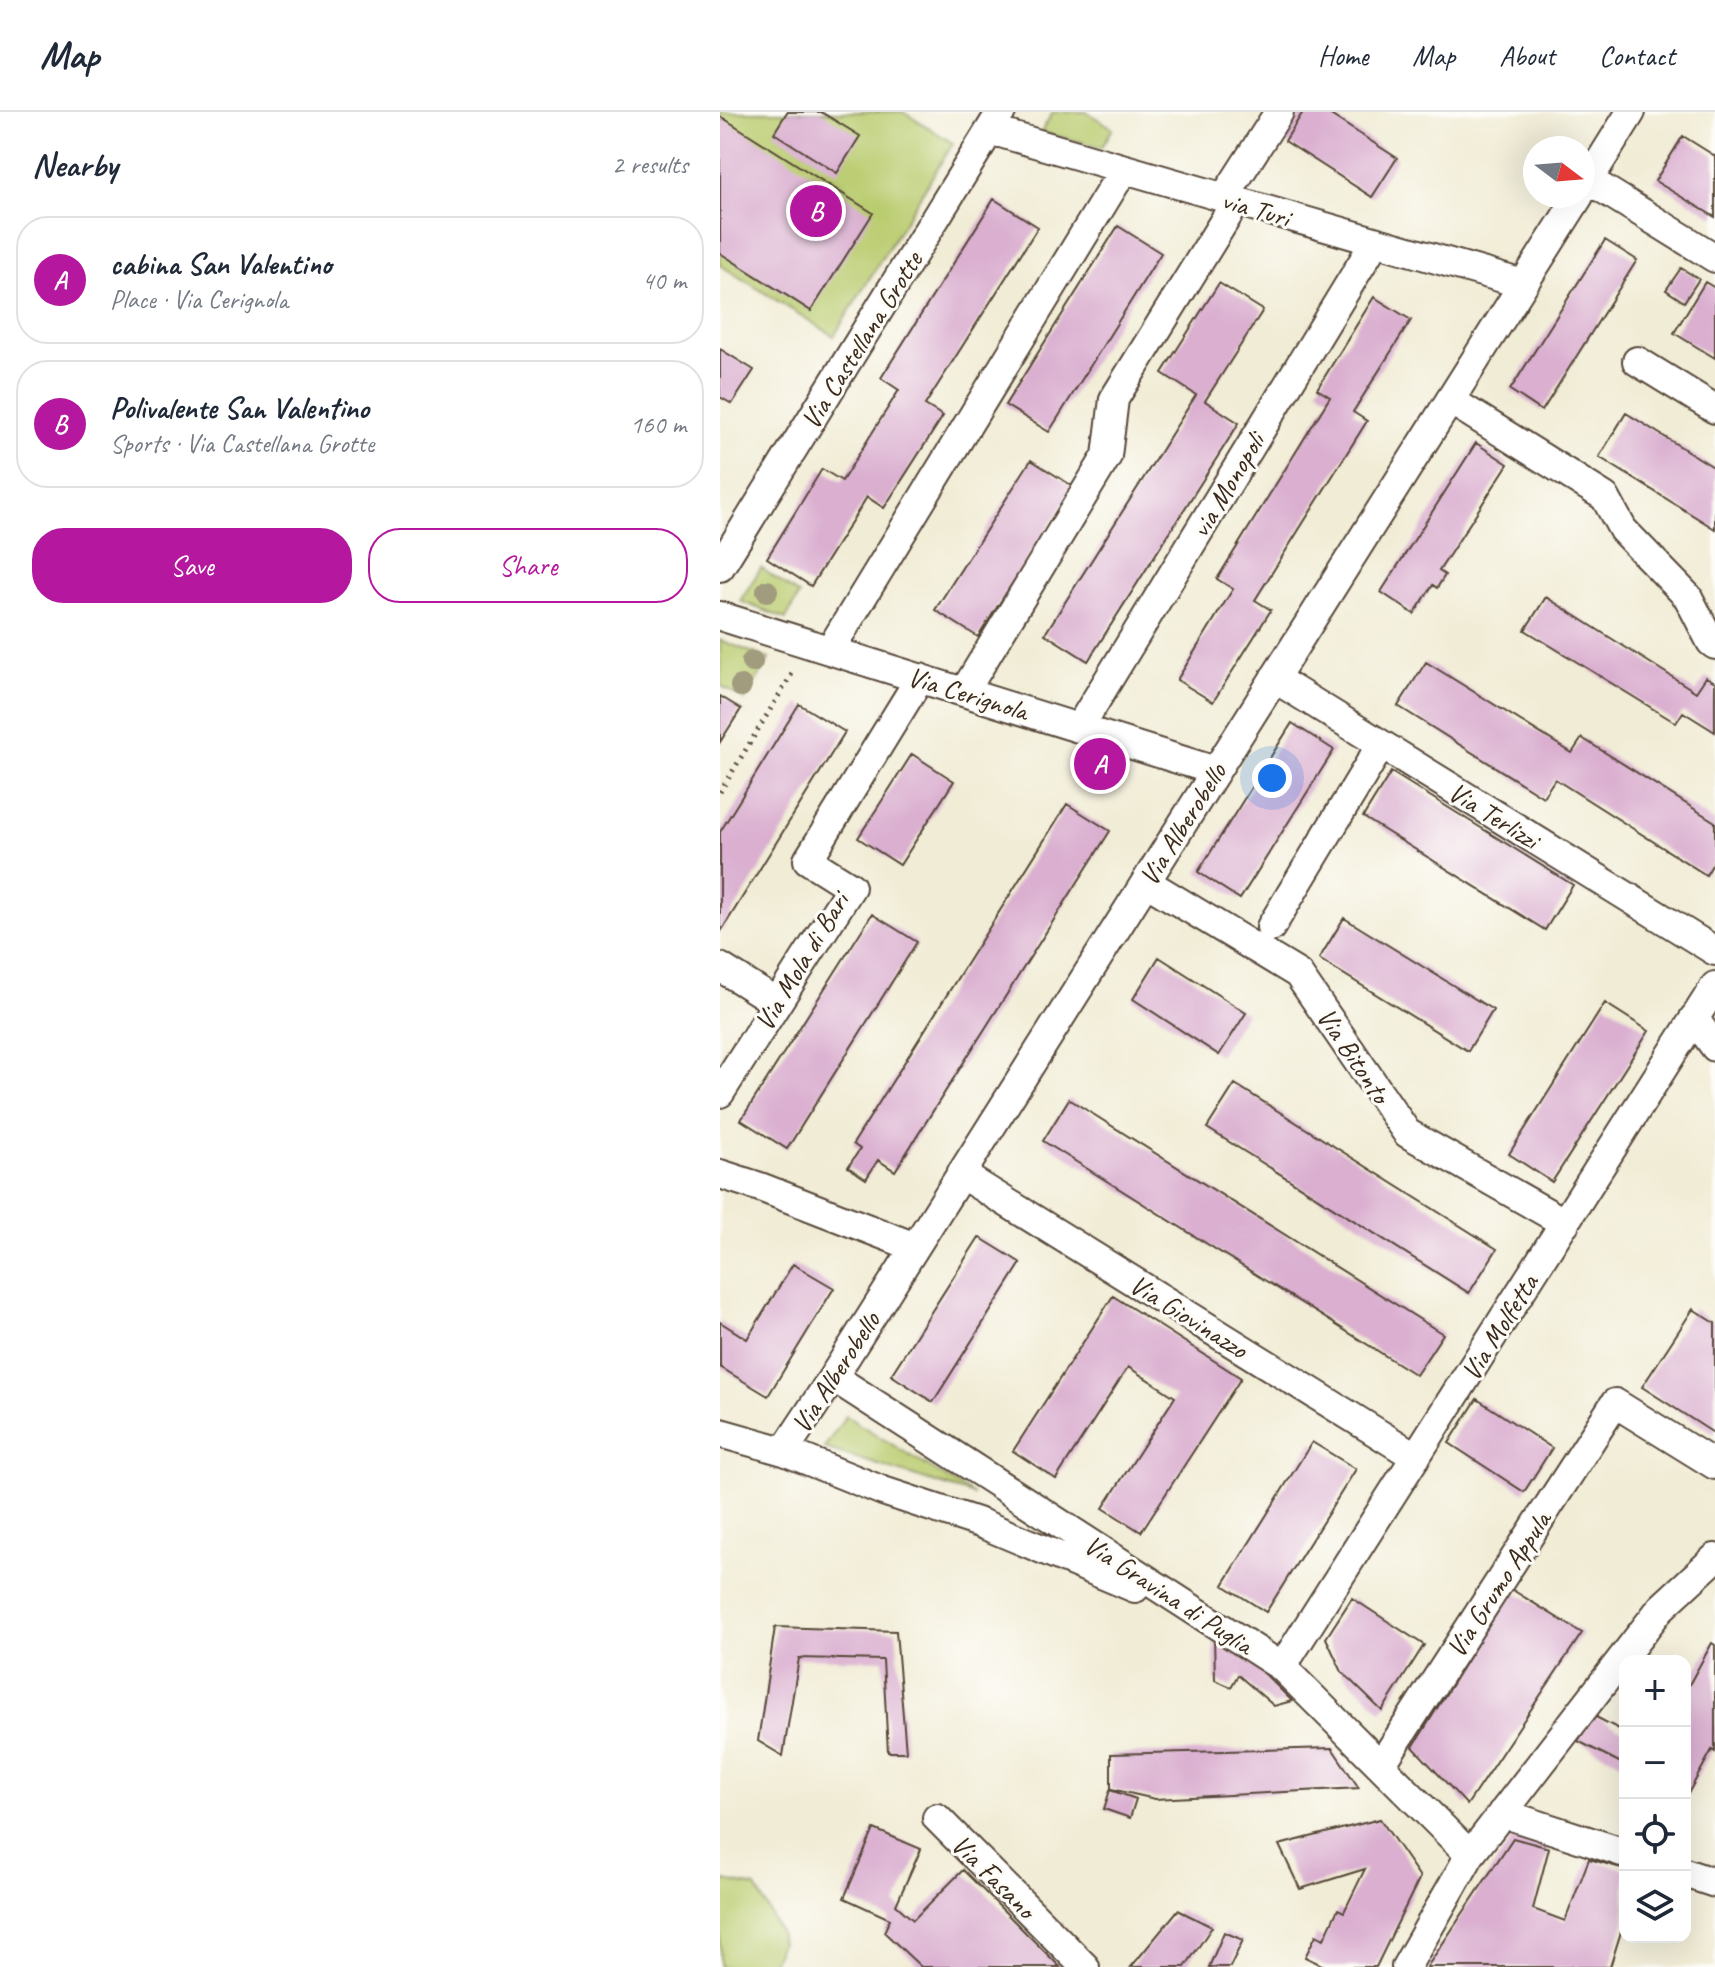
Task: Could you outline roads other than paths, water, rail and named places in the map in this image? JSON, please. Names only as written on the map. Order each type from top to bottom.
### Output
[{"type":"street","points":[[964,692],[1107,456],[1114,399],[1279,112]]},
{"type":"street","name":"Via Alberobello","points":[[1595,169],[1631,112]]},
{"type":"street","name":"via Turi","points":[[995,121],[1124,169],[1523,284]]},
{"type":"street","name":"Via Castellana Grotte","points":[[720,567],[995,121]]},
{"type":"street","points":[[820,647],[1124,169]]},
{"type":"street","points":[[1595,194],[1715,258]]},
{"type":"street","name":"Via Alberobello","points":[[784,1451],[1570,208]]},
{"type":"street","name":"via Monopoli","points":[[1079,728],[1375,242]]},
{"type":"street","points":[[1637,361],[1715,409]]},
{"type":"street","points":[[1450,400],[1605,497],[1623,530],[1688,597],[1715,645]]},
{"type":"street","name":"Via Cerignola","points":[[720,616],[1216,771]]},
{"type":"street","name":"Via Mola di Bari","points":[[720,1093],[851,887],[808,860],[920,678]]},
{"type":"street","name":"Via Terlizzi","points":[[1274,678],[1715,951]]},
{"type":"street","points":[[1271,927],[1381,745]]},
{"type":"street","name":"Via Bitonto","points":[[1146,882],[1298,974],[1407,1133],[1565,1223]]},
{"type":"street","points":[[720,967],[777,1003]]},
{"type":"street","name":"Via Molfetta","points":[[1282,1667],[1715,986]]},
{"type":"street","points":[[1694,1018],[1715,1047]]},
{"type":"street","points":[[720,1174],[915,1247]]},
{"type":"street","name":"Via Giovinazzo","points":[[961,1174],[1416,1457]]},
{"type":"street","name":"Via Gravina di Puglia","points":[[833,1377],[1282,1667],[1470,1855]]},
{"type":"street","name":"Via Grumo Appula","points":[[1381,1765],[1615,1403],[1715,1465]]},
{"type":"street","points":[[720,1433],[784,1451],[883,1491],[980,1523],[1203,1617]]},
{"type":"street","points":[[1406,1967],[1470,1855],[1661,1608],[1715,1558]]},
{"type":"street","points":[[1502,1813],[1619,1851]]},
{"type":"street","name":"Via Fasano","points":[[937,1818],[1085,1967]]},
{"type":"street","points":[[1691,1875],[1715,1883]]},
{"type":"place","name":"Polivalente San Valentino","points":[[816,211]]},
{"type":"place","name":"cabina San Valentino","points":[[1100,764]]}]
